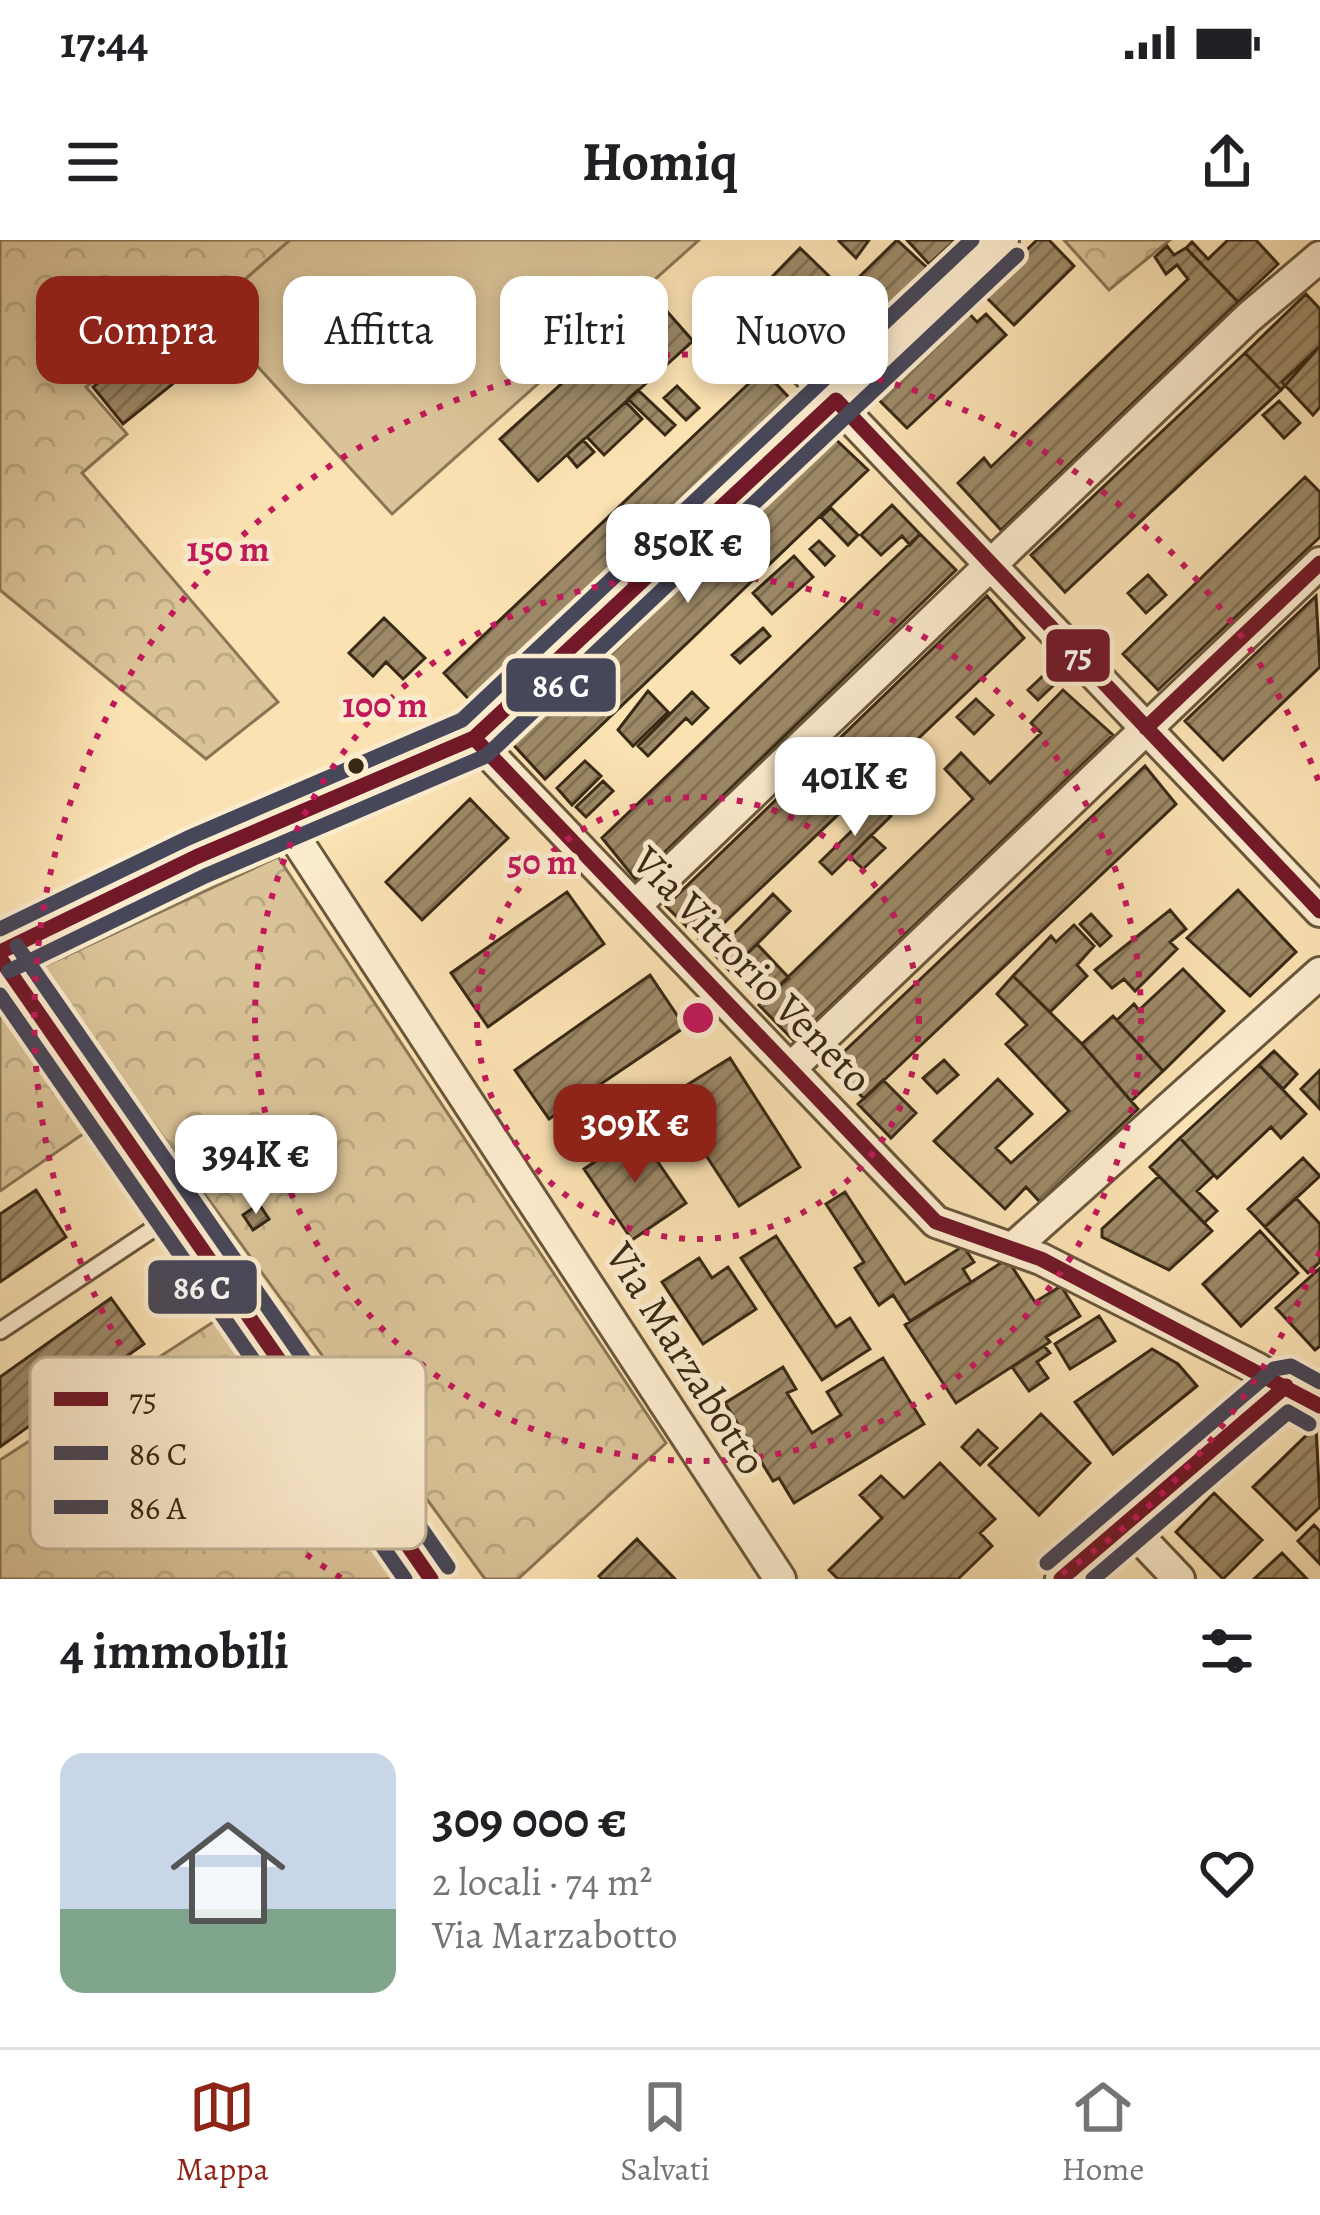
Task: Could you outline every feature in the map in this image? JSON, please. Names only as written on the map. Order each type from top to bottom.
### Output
[{"type":"street","points":[[277,1357],[0,955],[284,821],[474,738],[1003,240]]},
{"type":"street","points":[[636,904],[1247,318],[1320,257]]},
{"type":"street","points":[[820,384],[1320,911]]},
{"type":"street","points":[[791,1068],[1320,563]]},
{"type":"street","name":"Via Vittorio Veneto","points":[[474,738],[936,1222],[1013,1248],[1320,1406]]},
{"type":"street","name":"Via Marzabotto","points":[[284,821],[780,1579]]},
{"type":"street","points":[[1013,1248],[1320,973]]},
{"type":"street","points":[[1061,1579],[1286,1386]]},
{"type":"street","points":[[1124,1521],[1179,1579]]},
{"type":"street","points":[[409,1549],[430,1579]]},
{"type":"lane","points":[[0,1331],[177,1213]]},
{"type":"green space","points":[[0,240],[290,240],[249,276],[36,276],[36,384],[90,384],[86,387],[127,434],[82,473],[278,702],[206,759],[0,590]]},
{"type":"green space","points":[[290,240],[699,240],[659,276],[500,276],[500,384],[538,384],[392,514],[259,368],[259,276],[249,276]]},
{"type":"green space","points":[[1064,240],[1170,240],[1109,290]]},
{"type":"green space","points":[[278,857],[666,1443],[518,1579],[485,1579],[426,1498],[426,1357],[323,1357],[40,968]]},
{"type":"green space","points":[[0,986],[96,1125],[0,1191]]},
{"type":"green space","points":[[224,1315],[252,1357],[159,1357]]},
{"type":"green space","points":[[30,1441],[30,1549],[378,1549],[398,1579],[0,1579],[0,1460]]},
{"type":"building","points":[[840,240],[869,240],[856,258],[839,241]]},
{"type":"building","points":[[897,240],[935,275],[888,321],[888,276],[860,276]]},
{"type":"building","points":[[907,240],[956,240],[929,264]]},
{"type":"building","points":[[1037,240],[1049,240],[1074,266],[1014,325],[982,293]]},
{"type":"building","points":[[1228,240],[1256,240],[1278,264],[1238,302],[1186,248],[1192,242],[1208,259]]},
{"type":"building","points":[[1167,246],[1174,255],[1186,248],[1238,302],[1001,530],[958,483],[984,458],[991,467],[1188,279],[1177,265],[1166,274],[1155,257]]},
{"type":"building","points":[[800,248],[829,276],[773,276]]},
{"type":"building","points":[[1306,294],[1320,309],[1320,346],[1281,390],[1245,353]]},
{"type":"building","points":[[964,308],[977,322],[986,314],[1006,335],[907,428],[873,394]]},
{"type":"building","points":[[668,313],[692,340],[668,364]]},
{"type":"building","points":[[1320,346],[1320,407],[1313,415],[1282,382]]},
{"type":"building","points":[[1245,353],[1281,390],[1065,592],[1031,555]]},
{"type":"building","points":[[97,384],[173,384],[123,424],[93,387]]},
{"type":"building","points":[[561,384],[645,384],[538,481],[500,439]]},
{"type":"building","points":[[748,384],[776,384],[798,407],[479,710],[444,673]]},
{"type":"building","points":[[677,386],[699,408],[686,420],[664,398]]},
{"type":"building","points":[[638,390],[675,425],[665,435],[628,399]]},
{"type":"building","points":[[1279,401],[1300,423],[1284,438],[1263,415]]},
{"type":"building","points":[[626,402],[642,419],[604,455],[587,437]]},
{"type":"building","points":[[830,434],[868,470],[545,779],[509,740]]},
{"type":"building","points":[[583,440],[594,452],[577,467],[567,455]]},
{"type":"building","points":[[1305,477],[1320,492],[1320,537],[1158,690],[1123,654]]},
{"type":"building","points":[[892,505],[920,534],[910,545],[902,536],[881,555],[861,535]]},
{"type":"building","points":[[831,508],[858,535],[848,545],[821,517]]},
{"type":"building","points":[[920,534],[956,570],[636,880],[602,838]]},
{"type":"building","points":[[819,541],[834,556],[825,565],[810,549]]},
{"type":"building","points":[[794,556],[813,577],[772,614],[753,593]]},
{"type":"building","points":[[1148,575],[1166,595],[1146,613],[1128,593]]},
{"type":"building","points":[[987,596],[1024,638],[703,943],[666,906]]},
{"type":"building","points":[[1316,596],[1320,667],[1223,760],[1185,721]]},
{"type":"building","points":[[384,618],[425,658],[403,679],[386,662],[373,676],[349,653]]},
{"type":"building","points":[[763,628],[770,636],[740,663],[732,655]]},
{"type":"building","points":[[1046,673],[1056,683],[1038,700],[1028,690]]},
{"type":"building","points":[[1063,690],[1113,735],[794,1041],[759,1005],[973,799],[945,769],[961,753],[990,783],[1041,733],[1031,723]]},
{"type":"building","points":[[648,691],[668,712],[633,746],[618,730]]},
{"type":"building","points":[[692,692],[708,708],[692,724],[686,718],[648,756],[638,746]]},
{"type":"building","points":[[976,699],[993,715],[974,734],[957,717]]},
{"type":"building","points":[[585,761],[601,776],[572,805],[557,788]]},
{"type":"building","points":[[1145,766],[1176,804],[864,1099],[831,1064]]},
{"type":"building","points":[[603,781],[613,791],[586,817],[576,807]]},
{"type":"building","points":[[470,799],[508,838],[422,920],[386,882]]},
{"type":"building","points":[[879,804],[891,816],[832,874],[820,862]]},
{"type":"building","points":[[871,835],[885,848],[863,869],[850,857]]},
{"type":"building","points":[[1238,890],[1296,952],[1250,996],[1187,938]]},
{"type":"building","points":[[567,892],[604,944],[488,1027],[451,973]]},
{"type":"building","points":[[773,894],[790,911],[730,971],[714,954]]},
{"type":"building","points":[[1170,910],[1186,929],[1170,942],[1177,949],[1135,991],[1124,979],[1112,988],[1095,970]]},
{"type":"building","points":[[1091,914],[1111,936],[1100,946],[1080,924]]},
{"type":"building","points":[[1074,925],[1094,946],[1077,965],[1087,976],[1050,1012],[1013,976],[1051,936],[1056,942]]},
{"type":"building","points":[[757,944],[789,978],[773,992],[742,959]]},
{"type":"building","points":[[1183,969],[1224,1011],[1163,1071],[1117,1020],[1134,1004],[1139,1010]]},
{"type":"building","points":[[650,975],[685,1027],[549,1119],[515,1070]]},
{"type":"building","points":[[1013,976],[1082,1044],[1138,1109],[1040,1202],[1026,1187],[1005,1209],[934,1141],[998,1079],[1032,1114],[996,1148],[1011,1163],[1069,1111],[1006,1044],[1027,1025],[997,994]]},
{"type":"building","points":[[1113,1016],[1163,1071],[1131,1101],[1082,1044]]},
{"type":"building","points":[[1274,1051],[1297,1074],[1283,1089],[1259,1065]]},
{"type":"building","points":[[730,1058],[800,1167],[739,1206],[668,1097]]},
{"type":"building","points":[[944,1060],[958,1075],[937,1093],[923,1078]]},
{"type":"building","points":[[1259,1065],[1306,1114],[1281,1138],[1271,1127],[1217,1178],[1180,1138]]},
{"type":"building","points":[[1320,1070],[1320,1109],[1301,1089]]},
{"type":"building","points":[[883,1080],[916,1113],[891,1138],[858,1104]]},
{"type":"building","points":[[638,1133],[686,1203],[632,1240],[584,1169]]},
{"type":"building","points":[[1180,1138],[1214,1175],[1197,1191],[1217,1211],[1204,1223],[1150,1167]]},
{"type":"building","points":[[1303,1158],[1320,1176],[1265,1227],[1248,1209]]},
{"type":"building","points":[[1159,1176],[1212,1231],[1169,1270],[1102,1237],[1102,1229]]},
{"type":"building","points":[[36,1190],[66,1237],[0,1282],[0,1214]]},
{"type":"building","points":[[845,1192],[905,1284],[963,1246],[974,1262],[963,1269],[971,1282],[910,1321],[893,1295],[879,1305],[855,1268],[864,1262],[826,1204]]},
{"type":"building","points":[[1296,1198],[1320,1224],[1320,1262],[1308,1273],[1265,1227]]},
{"type":"building","points":[[259,1204],[269,1219],[253,1230],[243,1215]]},
{"type":"building","points":[[1260,1231],[1298,1273],[1241,1326],[1203,1284]]},
{"type":"building","points":[[776,1236],[836,1327],[850,1318],[870,1349],[822,1380],[741,1258]]},
{"type":"building","points":[[699,1258],[712,1278],[728,1267],[756,1309],[703,1344],[662,1282]]},
{"type":"building","points":[[1007,1259],[1035,1302],[1061,1286],[1080,1316],[1046,1337],[1050,1342],[956,1403],[905,1325]]},
{"type":"building","points":[[1320,1268],[1320,1346],[1315,1350],[1276,1308]]},
{"type":"building","points":[[111,1298],[144,1344],[126,1357],[30,1357],[30,1426],[0,1447],[0,1377]]},
{"type":"building","points":[[1099,1316],[1115,1341],[1070,1369],[1055,1344]]},
{"type":"building","points":[[1044,1346],[1050,1353],[1037,1362],[1048,1378],[1029,1391],[1012,1367]]},
{"type":"building","points":[[1152,1349],[1178,1364],[1197,1386],[1113,1454],[1075,1402]]},
{"type":"building","points":[[883,1358],[924,1424],[794,1503],[779,1478],[773,1481],[725,1403],[783,1367],[796,1389],[787,1393],[812,1433],[841,1415],[827,1392]]},
{"type":"building","points":[[1041,1414],[1090,1463],[1039,1515],[989,1465]]},
{"type":"building","points":[[1316,1426],[1320,1507],[1296,1530],[1253,1487]]},
{"type":"building","points":[[978,1430],[997,1448],[980,1465],[962,1447]]},
{"type":"building","points":[[940,1463],[995,1519],[980,1533],[992,1546],[958,1579],[838,1579],[829,1570],[882,1518],[860,1495],[881,1476],[904,1498]]},
{"type":"building","points":[[1214,1493],[1262,1540],[1223,1579],[1176,1532]]},
{"type":"building","points":[[1314,1525],[1320,1531],[1320,1564],[1298,1541]]},
{"type":"building","points":[[637,1539],[675,1579],[599,1576]]},
{"type":"building","points":[[1282,1553],[1307,1579],[1254,1579]]},
{"type":"transit line","points":[[0,929],[188,838],[462,720],[972,240]]},
{"type":"transit line","points":[[9,971],[205,876],[486,756],[1017,255]]},
{"type":"transit line","name":"75","points":[[836,400],[1320,911]]},
{"type":"transit line","name":"75","points":[[0,952],[196,857],[474,738],[836,400]]},
{"type":"transit line","name":"75","points":[[1146,728],[1320,563]]},
{"type":"transit line","name":"75","points":[[474,738],[936,1222],[1041,1259],[1320,1406]]},
{"type":"transit line","points":[[17,946],[302,1357]]},
{"type":"transit line","name":"75","points":[[0,958],[277,1357]]},
{"type":"transit line","points":[[0,995],[251,1357]]},
{"type":"transit line","points":[[1047,1563],[1274,1369],[1291,1366],[1320,1382]]},
{"type":"transit line","name":"75","points":[[1061,1579],[1286,1386]]},
{"type":"transit line","points":[[1093,1579],[1288,1412],[1309,1424]]},
{"type":"transit line","points":[[426,1535],[448,1567]]},
{"type":"transit line","points":[[384,1549],[405,1579]]},
{"type":"transit line","name":"75","points":[[410,1549],[431,1579]]}]
